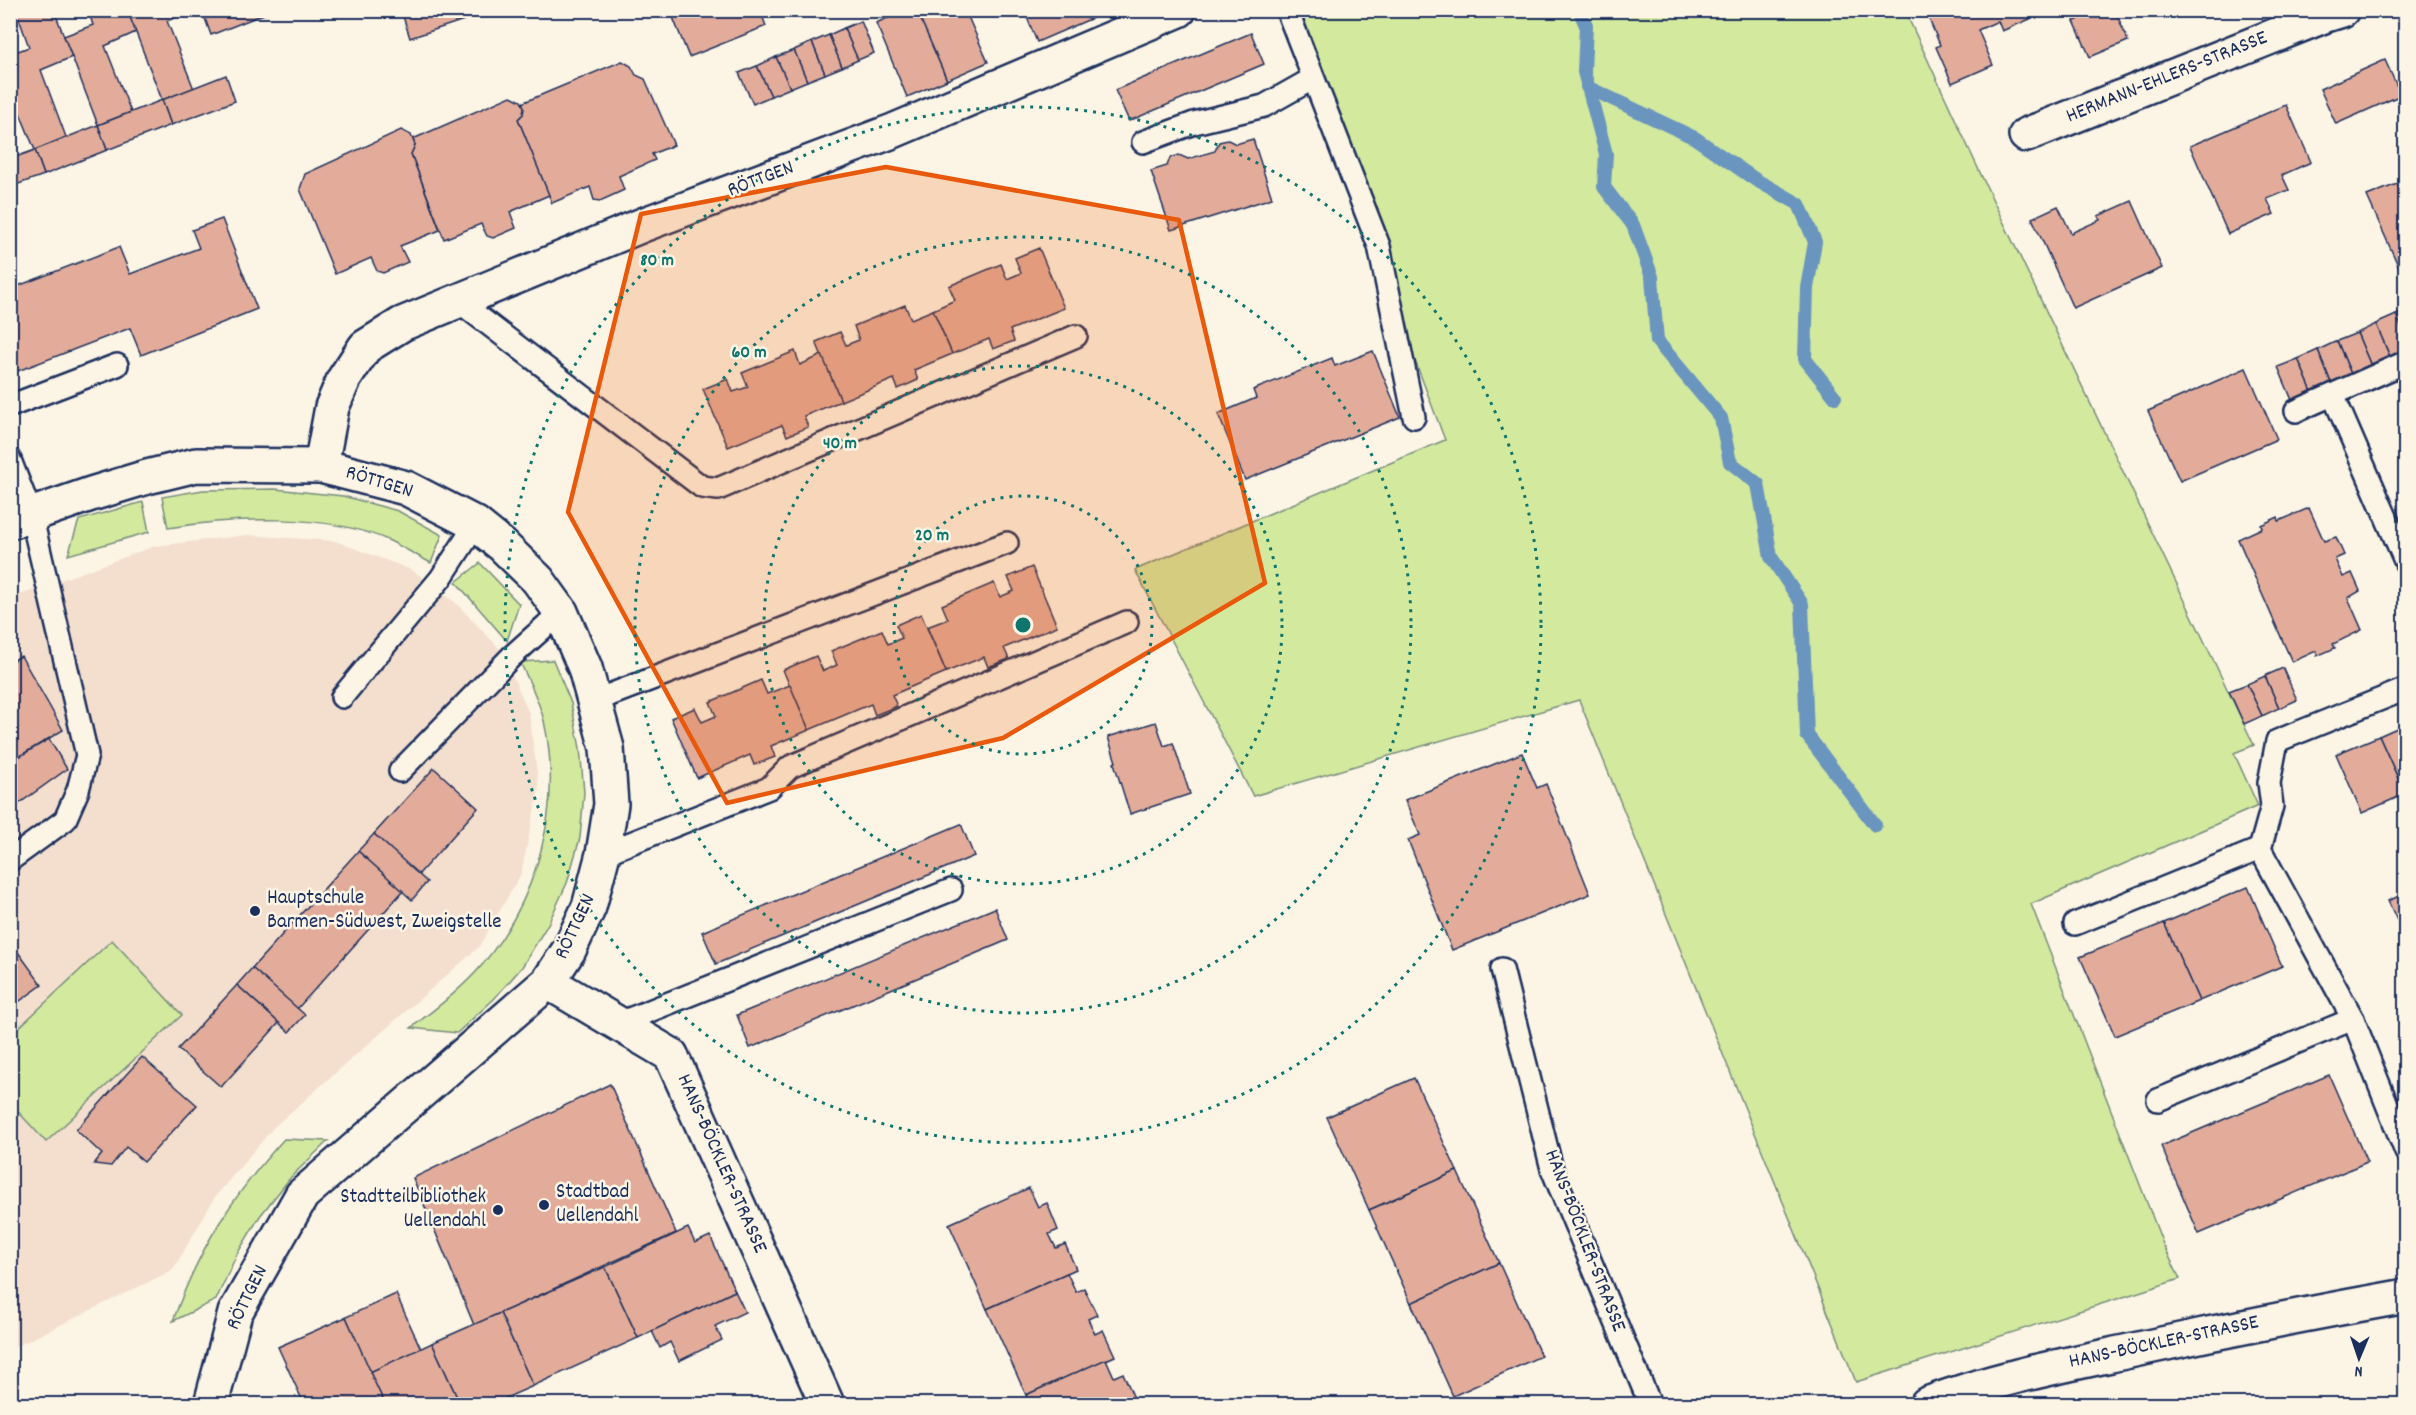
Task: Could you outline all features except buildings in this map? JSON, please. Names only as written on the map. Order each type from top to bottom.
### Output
[{"type":"street","name":"RÖTTGEN","points":[[321,465],[332,407],[344,379],[365,347],[402,324],[645,224],[893,131],[1179,10]]},
{"type":"street","name":"HERMANN-EHLERS-STRASSE","points":[[2026,135],[2342,10]]},
{"type":"street","name":"RÖTTGEN","points":[[21,518],[136,480],[196,465],[321,465],[406,488],[476,524],[502,545],[537,580],[561,612],[585,668],[607,748],[611,804],[603,854],[589,907],[569,950],[548,982],[302,1196],[235,1313],[212,1404]]},
{"type":"street","name":"HANS-BÖCKLER-STRASSE","points":[[548,982],[671,1055],[827,1404]]},
{"type":"street","name":"HANS-BÖCKLER-STRASSE","points":[[1927,1404],[2013,1376],[2262,1322],[2406,1296]]},
{"type":"lane","points":[[1287,10],[1379,246],[1414,417]]},
{"type":"lane","points":[[1143,142],[1194,123],[1264,106],[1312,79]]},
{"type":"lane","points":[[458,301],[702,488],[718,489],[1076,336]]},
{"type":"lane","points":[[2296,411],[2406,362]]},
{"type":"lane","points":[[10,406],[117,365]]},
{"type":"lane","points":[[2333,394],[2406,563]]},
{"type":"lane","points":[[10,460],[21,518],[87,755],[78,790],[65,820],[10,860]]},
{"type":"lane","points":[[342,697],[441,578],[476,524]]},
{"type":"lane","points":[[594,701],[1007,543]]},
{"type":"lane","points":[[400,771],[511,657],[561,612]]},
{"type":"lane","points":[[603,854],[769,788],[790,767],[1127,622]]},
{"type":"lane","points":[[2406,689],[2277,741],[2269,783],[2272,806],[2260,849],[2353,1019],[2406,1152]]},
{"type":"lane","points":[[2075,924],[2260,849]]},
{"type":"lane","points":[[617,1024],[951,890]]},
{"type":"lane","name":"HANS-BÖCKLER-STRASSE","points":[[1502,969],[1552,1169],[1650,1404]]},
{"type":"lane","points":[[2158,1100],[2353,1019]]},
{"type":"highlighted area","points":[[886,167],[1179,220],[1265,583],[1003,738],[727,803],[568,512],[641,214]]},
{"type":"shaded area","name":"Hauptschule Barmen-Südwest, Zweigstelle","points":[[247,535],[335,541],[412,570],[456,603],[502,651],[529,713],[539,788],[521,874],[479,947],[274,1127],[215,1197],[173,1270],[11,1349],[11,598],[155,546]]},
{"type":"green space","points":[[1283,11],[1905,11],[1990,194],[2254,745],[2234,753],[2258,806],[2031,904],[2163,1244],[2180,1279],[1856,1382],[1579,700],[1253,796],[1135,570],[1445,440]]},
{"type":"green space","points":[[275,489],[343,496],[398,511],[442,535],[431,563],[390,541],[366,532],[310,522],[222,521],[168,528],[162,497],[203,490]]},
{"type":"green space","points":[[143,502],[149,532],[68,555],[79,520]]},
{"type":"green space","points":[[480,563],[519,604],[507,641],[456,582]]},
{"type":"green space","points":[[553,660],[571,703],[580,748],[584,792],[580,838],[567,883],[548,924],[522,967],[494,999],[457,1033],[411,1028],[458,990],[483,964],[502,938],[518,910],[531,880],[548,818],[549,753],[542,713],[520,662]]},
{"type":"green space","points":[[112,940],[182,1015],[46,1142],[11,1104],[11,1035]]},
{"type":"green space","points":[[284,1139],[328,1141],[291,1177],[260,1216],[237,1254],[216,1300],[173,1321],[194,1270],[219,1224],[248,1181]]},
{"type":"waterway","points":[[1579,10],[1586,25],[1584,72],[1606,154],[1604,187],[1633,225],[1652,277],[1657,341],[1721,418],[1730,462],[1758,484],[1771,557],[1802,604],[1807,735],[1875,825]]},
{"type":"waterway","points":[[1587,87],[1695,138],[1756,180],[1799,204],[1815,242],[1807,288],[1805,359],[1835,397]]},
{"type":"place","name":"Hauptschule Barmen-Südwest, Zweigstelle","points":[[255,911]]},
{"type":"place","name":"Stadtbad Uellendahl","points":[[544,1205]]},
{"type":"place","name":"Stadtteilbibliothek Uellendahl","points":[[498,1210]]}]
